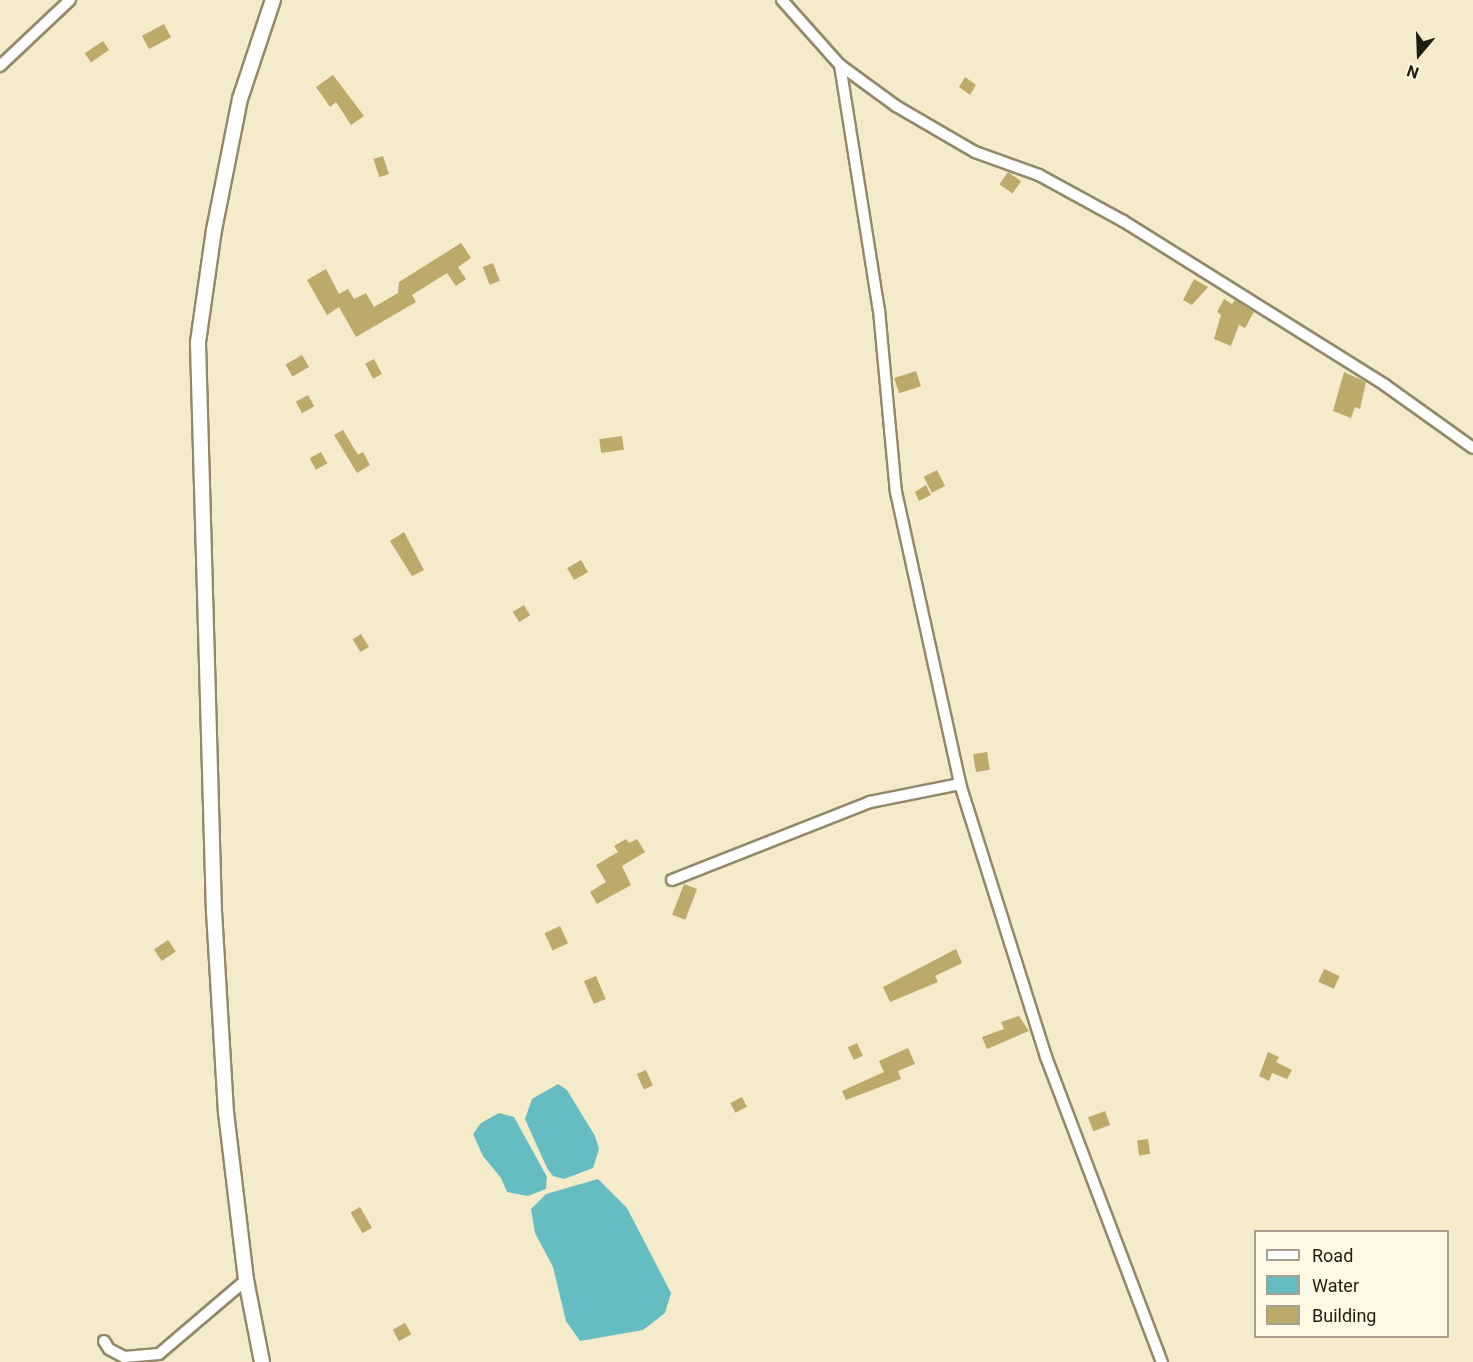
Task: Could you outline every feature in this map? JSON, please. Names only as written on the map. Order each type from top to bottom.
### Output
[{"type":"street","points":[[0,66],[70,0]]},
{"type":"street","points":[[262,1362],[246,1280],[226,1113],[214,913],[198,342],[214,230],[240,99],[273,0]]},
{"type":"street","points":[[782,0],[840,65],[896,106],[975,152],[1039,176],[1123,221],[1385,385],[1473,448]]},
{"type":"street","points":[[840,65],[879,310],[896,492],[960,784],[1046,1058],[1162,1362]]},
{"type":"street","points":[[672,880],[870,802],[960,784]]},
{"type":"street","points":[[104,1341],[109,1349],[124,1357],[159,1354],[246,1280]]},
{"type":"water","points":[[558,1084],[567,1090],[595,1136],[599,1149],[593,1168],[564,1179],[553,1176],[547,1168],[525,1119],[532,1099]]},
{"type":"water","points":[[499,1113],[514,1117],[547,1177],[546,1189],[528,1196],[507,1192],[501,1178],[483,1156],[473,1134],[481,1123]]},
{"type":"water","points":[[598,1179],[627,1208],[671,1293],[665,1313],[643,1330],[580,1341],[566,1321],[553,1267],[535,1233],[531,1209],[546,1194]]},
{"type":"building","points":[[164,24],[171,37],[149,49],[142,36]]},
{"type":"building","points":[[103,41],[109,50],[91,62],[85,53]]},
{"type":"building","points":[[333,75],[364,116],[351,125],[336,102],[330,107],[316,87]]},
{"type":"building","points":[[965,77],[976,85],[970,95],[959,87]]},
{"type":"building","points":[[383,156],[389,174],[379,177],[373,159]]},
{"type":"building","points":[[1008,172],[1021,181],[1013,193],[999,184]]},
{"type":"building","points":[[461,243],[471,258],[458,267],[466,279],[456,286],[447,273],[412,295],[416,302],[356,337],[339,307],[327,315],[307,280],[326,269],[339,294],[348,289],[354,299],[366,293],[374,307],[398,293],[399,282]]},
{"type":"building","points":[[493,263],[500,281],[490,285],[483,267]]},
{"type":"building","points":[[1194,279],[1208,287],[1192,305],[1183,300]]},
{"type":"building","points":[[1224,299],[1232,304],[1235,300],[1254,312],[1245,328],[1239,325],[1231,346],[1214,339],[1221,315],[1217,312]]},
{"type":"building","points":[[302,355],[309,367],[293,377],[286,364]]},
{"type":"building","points":[[374,359],[382,374],[373,379],[365,364]]},
{"type":"building","points":[[916,371],[921,386],[899,393],[894,378]]},
{"type":"building","points":[[1344,372],[1366,382],[1360,409],[1355,407],[1351,418],[1333,411]]},
{"type":"building","points":[[308,395],[314,406],[302,413],[296,402]]},
{"type":"building","points":[[343,430],[358,455],[363,452],[370,465],[357,473],[334,435]]},
{"type":"building","points":[[622,436],[624,450],[601,453],[599,439]]},
{"type":"building","points":[[321,452],[327,463],[316,470],[310,458]]},
{"type":"building","points":[[937,470],[945,486],[932,493],[924,477]]},
{"type":"building","points":[[926,485],[931,495],[919,501],[915,492]]},
{"type":"building","points":[[404,532],[424,570],[412,576],[390,541]]},
{"type":"building","points":[[581,560],[588,572],[574,580],[567,568]]},
{"type":"building","points":[[524,605],[530,615],[519,622],[513,612]]},
{"type":"building","points":[[361,634],[369,647],[360,652],[353,639]]},
{"type":"building","points":[[987,752],[990,770],[976,772],[973,754]]},
{"type":"building","points":[[626,839],[629,843],[637,839],[645,852],[622,866],[631,885],[597,904],[590,892],[606,882],[596,865],[618,852],[614,846]]},
{"type":"building","points":[[684,884],[697,889],[685,920],[672,915]]},
{"type":"building","points":[[560,926],[568,943],[553,950],[545,933]]},
{"type":"building","points":[[168,940],[176,952],[162,961],[154,950]]},
{"type":"building","points":[[956,949],[962,963],[935,976],[938,982],[890,1002],[883,987]]},
{"type":"building","points":[[1324,969],[1340,976],[1334,989],[1318,982]]},
{"type":"building","points":[[596,976],[606,999],[594,1004],[584,981]]},
{"type":"building","points":[[1019,1016],[1029,1031],[987,1049],[982,1037],[1004,1029],[1001,1022]]},
{"type":"building","points":[[857,1043],[863,1056],[854,1060],[848,1047]]},
{"type":"building","points":[[908,1048],[915,1064],[898,1071],[901,1079],[846,1100],[842,1091],[884,1072],[879,1061]]},
{"type":"building","points":[[1268,1052],[1279,1057],[1276,1062],[1292,1070],[1287,1079],[1272,1073],[1269,1081],[1259,1076]]},
{"type":"building","points":[[646,1070],[653,1086],[644,1090],[637,1074]]},
{"type":"building","points":[[742,1097],[747,1107],[735,1113],[730,1103]]},
{"type":"building","points":[[1105,1111],[1110,1125],[1093,1131],[1088,1117]]},
{"type":"building","points":[[1148,1139],[1150,1154],[1139,1155],[1137,1141]]},
{"type":"building","points":[[360,1207],[372,1228],[362,1233],[350,1212]]},
{"type":"building","points":[[405,1323],[411,1334],[399,1341],[393,1330]]}]
